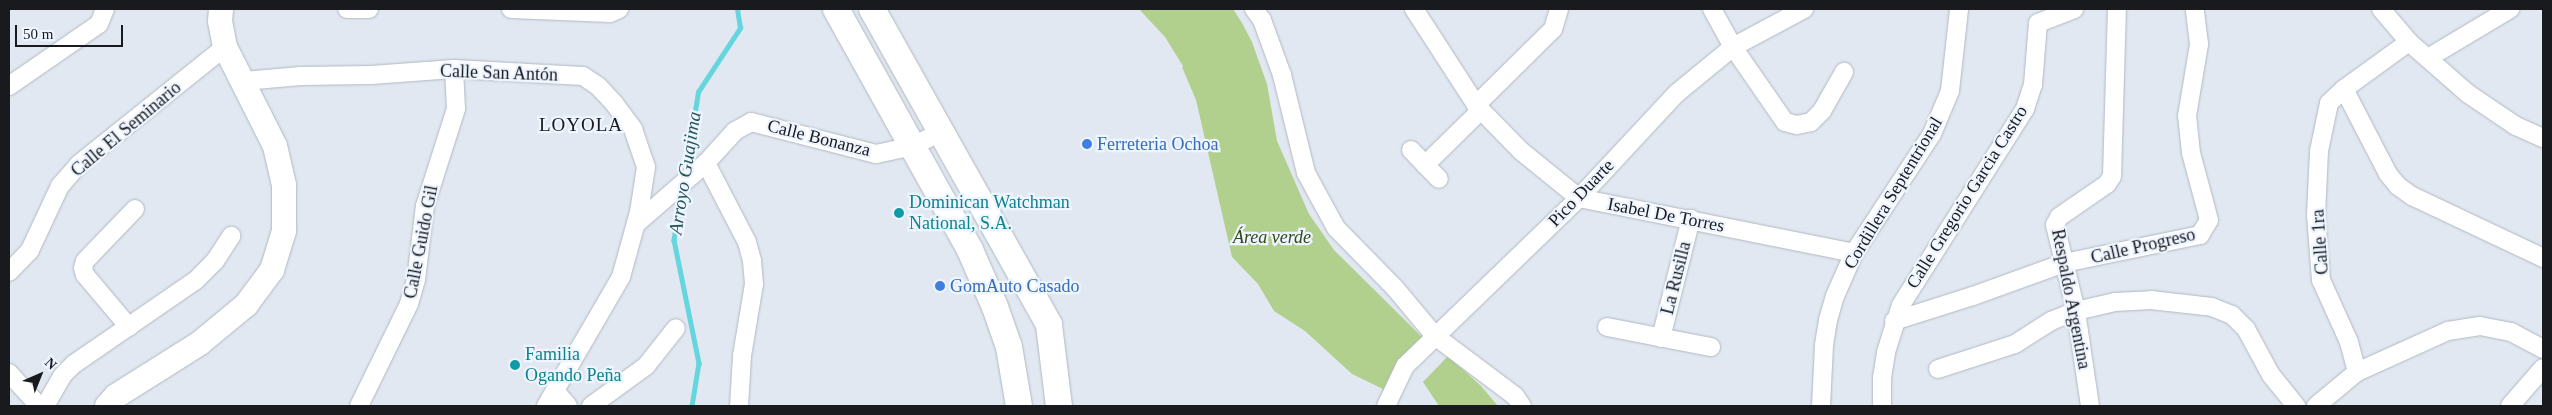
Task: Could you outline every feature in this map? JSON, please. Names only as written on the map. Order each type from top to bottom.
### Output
[{"type":"main road","points":[[836,9],[970,250],[995,306],[1009,347],[1019,406]]},
{"type":"main road","points":[[872,9],[1048,325],[1059,406]]},
{"type":"street","points":[[9,86],[99,24],[105,9]]},
{"type":"street","points":[[107,406],[116,396],[200,344],[246,305],[272,270],[284,231],[284,185],[275,146],[244,81],[225,47],[220,21],[221,9]]},
{"type":"street","points":[[347,9],[369,9]]},
{"type":"street","points":[[511,9],[610,13],[619,9]]},
{"type":"street","points":[[1254,9],[1262,20],[1282,75],[1306,173],[1336,228],[1394,288],[1435,336],[1515,396],[1522,406]]},
{"type":"street","name":"Isabel De Torres","points":[[1414,9],[1478,108],[1520,151],[1579,198],[1854,253]]},
{"type":"street","points":[[1425,165],[1553,28],[1559,9]]},
{"type":"street","points":[[1712,9],[1733,47],[1785,122],[1797,125],[1811,122],[1822,112],[1844,72]]},
{"type":"street","name":"Pico Duarte","points":[[1386,406],[1405,366],[1579,198],[1677,93],[1733,47],[1804,9]]},
{"type":"street","name":"Cordillera Septentrional","points":[[1821,406],[1828,320],[1854,253],[1932,134],[1950,91],[1959,9]]},
{"type":"street","name":"Calle Gregorio Garcia Castro","points":[[1882,406],[1883,370],[1894,321],[1907,293],[2006,142],[2025,109],[2033,84],[2038,23],[2074,9]]},
{"type":"street","name":"Respaldo Argentina","points":[[2090,406],[2076,311],[2056,221],[2107,184],[2112,176],[2117,9]]},
{"type":"street","name":"Calle Progreso","points":[[1894,321],[1973,296],[2064,263],[2187,240],[2200,235],[2206,229],[2209,220],[2192,153],[2187,116],[2199,44],[2195,9]]},
{"type":"street","points":[[2382,9],[2409,42],[2467,93],[2488,109],[2516,126],[2543,138]]},
{"type":"street","points":[[2428,58],[2510,9]]},
{"type":"street","points":[[2409,42],[2344,89],[2388,174],[2398,186],[2412,196],[2543,258]]},
{"type":"street","name":"Calle El Seminario","points":[[9,272],[30,250],[60,186],[79,164],[225,47]]},
{"type":"street","name":"Calle San Antón","points":[[244,81],[301,76],[371,75],[454,69],[583,76],[598,86],[633,129],[646,167],[636,224]]},
{"type":"street","name":"Calle Guido Gil","points":[[359,406],[409,304],[416,280],[425,206],[456,109],[454,69]]},
{"type":"street","name":"Calle 1ra","points":[[2344,89],[2329,103],[2319,151],[2316,215],[2321,280],[2349,342],[2357,372]]},
{"type":"street","name":"Calle Bonanza","points":[[636,224],[706,163],[735,131],[751,122],[865,153],[876,154],[913,146],[942,132]]},
{"type":"street","points":[[1411,150],[1439,179]]},
{"type":"street","points":[[706,163],[747,242],[752,261],[754,284],[742,356],[738,406]]},
{"type":"street","points":[[129,327],[85,275],[83,268],[84,261],[135,209]]},
{"type":"street","name":"La Rusilla","points":[[1661,338],[1691,219]]},
{"type":"street","points":[[568,406],[551,399],[621,277],[636,224]]},
{"type":"street","points":[[45,406],[62,376],[74,364],[196,280],[215,261],[231,236]]},
{"type":"street","points":[[1938,369],[2015,344],[2051,322],[2076,311],[2115,302],[2151,300],[2222,310],[2240,322],[2246,329],[2271,375],[2296,406]]},
{"type":"street","points":[[2316,406],[2357,372],[2448,331],[2480,326],[2511,332],[2543,349]]},
{"type":"street","name":"La Rusilla","points":[[1608,327],[1711,348]]},
{"type":"street","points":[[591,406],[646,366],[676,328]]},
{"type":"street","points":[[2510,406],[2543,368]]},
{"type":"street","points":[[11,381],[39,406]]},
{"type":"green space","name":"Área verde","points":[[1139,9],[1233,9],[1242,23],[1252,42],[1267,84],[1277,141],[1309,214],[1334,250],[1424,339],[1378,406],[1383,389],[1352,374],[1305,331],[1274,311],[1258,284],[1232,257],[1196,100],[1183,66],[1165,37]]},
{"type":"green space","points":[[1448,356],[1481,386],[1498,406],[1439,406],[1423,382]]},
{"type":"waterway","name":"Arroyo Guajima","points":[[685,174],[698,92],[740,28],[737,9]]},
{"type":"waterway","name":"Arroyo Guajima","points":[[682,191],[674,240],[699,363],[692,406]]},
{"type":"place","name":"Ferreteria Ochoa","points":[[1087,144]]},
{"type":"place","name":"Dominican Watchman National, S.A.","points":[[899,213]]},
{"type":"place","name":"GomAuto Casado","points":[[940,286]]},
{"type":"place","name":"Familia Ogando Peña","points":[[515,365]]},
{"type":"district","name":"LOYOLA","points":[[581,125]]}]
